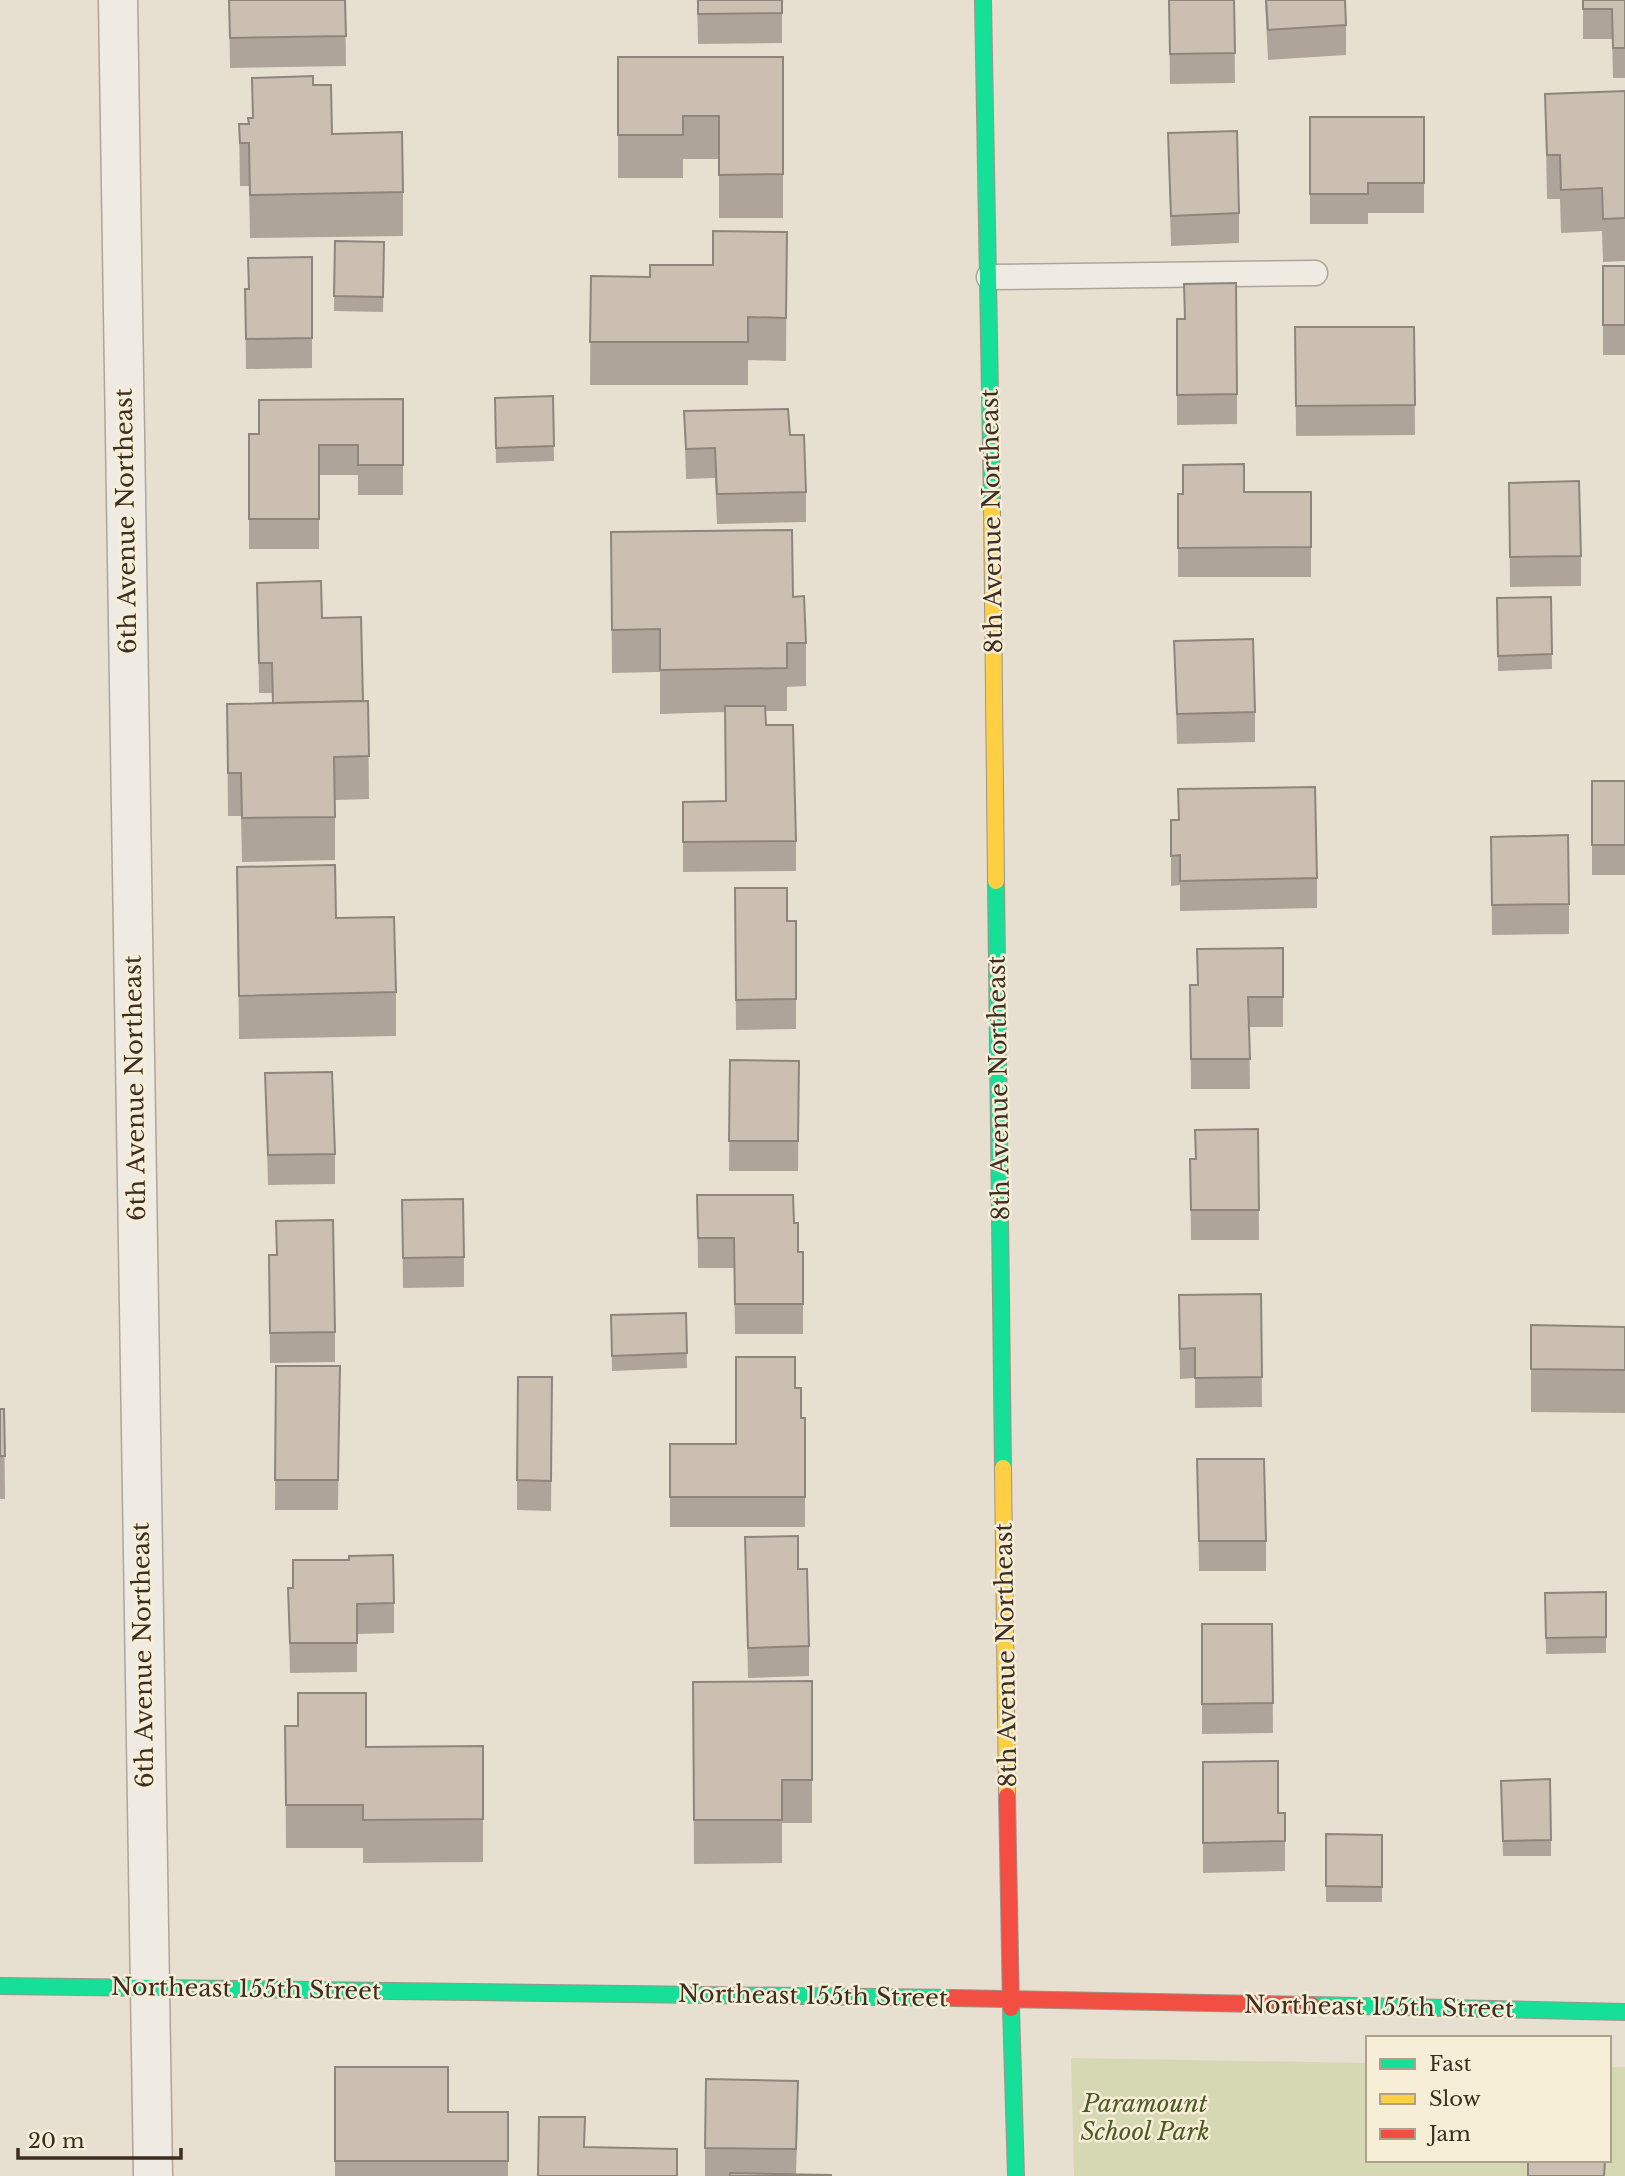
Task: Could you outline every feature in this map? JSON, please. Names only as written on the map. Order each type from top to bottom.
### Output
[{"type":"street","name":"6th Avenue Northeast","points":[[118,0],[153,2176]]},
{"type":"street","name":"8th Avenue Northeast","points":[[983,0],[989,277],[1009,1930],[1016,2176]]},
{"type":"street","name":"Northeast 155th Street","points":[[0,1986],[1012,1999],[1625,2012]]},
{"type":"lane","points":[[989,277],[1315,273]]},
{"type":"green space","name":"Paramount School Park","points":[[1071,2058],[1366,2063],[1366,2162],[1611,2162],[1611,2067],[1625,2067],[1625,2176],[1074,2176]]},
{"type":"building","points":[[229,0],[345,0],[346,36],[230,38]]},
{"type":"building","points":[[698,0],[782,0],[782,13],[698,14]]},
{"type":"building","points":[[1169,0],[1234,0],[1235,53],[1170,54]]},
{"type":"building","points":[[1266,0],[1345,0],[1346,25],[1268,30]]},
{"type":"building","points":[[1583,0],[1625,0],[1625,48],[1613,48],[1612,9],[1583,9]]},
{"type":"building","points":[[618,57],[783,57],[783,174],[719,175],[719,116],[683,116],[683,135],[618,135]]},
{"type":"building","points":[[313,76],[313,85],[331,85],[332,134],[402,132],[403,192],[250,195],[249,143],[240,143],[239,124],[249,124],[248,118],[253,118],[252,78]]},
{"type":"building","points":[[1625,91],[1625,218],[1603,219],[1602,188],[1561,190],[1560,155],[1547,155],[1545,94]]},
{"type":"building","points":[[1310,117],[1424,117],[1424,183],[1368,183],[1368,194],[1310,194]]},
{"type":"building","points":[[1237,131],[1239,213],[1171,216],[1168,133]]},
{"type":"building","points":[[713,231],[787,232],[786,318],[748,317],[748,342],[590,342],[591,276],[650,277],[650,265],[713,265]]},
{"type":"building","points":[[335,241],[384,242],[383,297],[334,296]]},
{"type":"building","points":[[312,257],[312,338],[246,339],[245,289],[249,289],[248,258]]},
{"type":"building","points":[[1603,266],[1625,266],[1625,325],[1603,325]]},
{"type":"building","points":[[1236,283],[1237,394],[1177,395],[1177,319],[1185,319],[1184,284]]},
{"type":"building","points":[[1295,327],[1414,327],[1415,405],[1296,406]]},
{"type":"building","points":[[553,396],[554,446],[496,448],[495,398]]},
{"type":"building","points":[[403,399],[403,465],[358,465],[358,445],[319,445],[319,519],[249,519],[249,434],[259,434],[259,400]]},
{"type":"building","points":[[788,409],[790,435],[804,435],[806,492],[717,494],[715,448],[686,449],[684,411]]},
{"type":"building","points":[[1244,464],[1244,492],[1311,492],[1311,547],[1178,548],[1178,494],[1183,494],[1183,465]]},
{"type":"building","points":[[1579,481],[1581,556],[1510,557],[1509,483]]},
{"type":"building","points":[[792,530],[793,597],[804,596],[806,643],[787,643],[787,668],[660,670],[660,629],[612,630],[611,532]]},
{"type":"building","points":[[321,581],[322,618],[361,617],[363,701],[273,703],[272,663],[259,663],[257,583]]},
{"type":"building","points":[[1551,597],[1552,654],[1498,656],[1497,598]]},
{"type":"building","points":[[1253,639],[1255,712],[1177,714],[1174,641]]},
{"type":"building","points":[[368,701],[369,756],[334,757],[335,817],[242,818],[241,773],[228,773],[227,704]]},
{"type":"building","points":[[725,706],[765,706],[766,725],[793,725],[796,841],[683,842],[683,802],[726,801]]},
{"type":"building","points":[[1592,781],[1625,781],[1625,845],[1592,845]]},
{"type":"building","points":[[1315,787],[1317,878],[1180,881],[1180,855],[1171,856],[1171,820],[1179,820],[1178,789]]},
{"type":"building","points":[[1568,835],[1569,904],[1492,905],[1491,837]]},
{"type":"building","points":[[335,865],[336,918],[394,917],[396,992],[239,996],[237,867]]},
{"type":"building","points":[[735,888],[787,888],[787,921],[796,921],[796,999],[736,1000]]},
{"type":"building","points":[[1283,948],[1283,997],[1248,997],[1250,1059],[1191,1059],[1190,985],[1198,985],[1197,949]]},
{"type":"building","points":[[730,1060],[799,1061],[798,1141],[729,1141]]},
{"type":"building","points":[[332,1072],[335,1154],[268,1155],[265,1073]]},
{"type":"building","points":[[1258,1129],[1259,1210],[1191,1210],[1190,1159],[1196,1159],[1195,1130]]},
{"type":"building","points":[[697,1195],[793,1195],[794,1223],[798,1223],[798,1252],[803,1252],[803,1304],[735,1304],[734,1238],[698,1238]]},
{"type":"building","points":[[463,1199],[464,1257],[403,1258],[402,1200]]},
{"type":"building","points":[[333,1220],[335,1332],[270,1333],[269,1255],[277,1255],[276,1221]]},
{"type":"building","points":[[1261,1294],[1262,1377],[1195,1378],[1195,1348],[1180,1349],[1179,1295]]},
{"type":"building","points":[[686,1313],[687,1353],[612,1356],[611,1315]]},
{"type":"building","points":[[1531,1325],[1625,1327],[1625,1370],[1531,1369]]},
{"type":"building","points":[[736,1357],[795,1357],[795,1388],[801,1388],[801,1418],[805,1418],[805,1497],[670,1497],[670,1444],[736,1444]]},
{"type":"building","points":[[276,1366],[340,1366],[338,1480],[275,1480]]},
{"type":"building","points":[[518,1377],[552,1377],[551,1481],[517,1480]]},
{"type":"building","points":[[0,1409],[4,1409],[5,1456],[0,1456]]},
{"type":"building","points":[[1197,1459],[1264,1459],[1266,1541],[1199,1541]]},
{"type":"building","points":[[798,1536],[798,1569],[807,1569],[809,1646],[748,1648],[745,1537]]},
{"type":"building","points":[[393,1555],[394,1603],[357,1604],[357,1643],[290,1643],[288,1588],[293,1588],[293,1560],[349,1560],[349,1556]]},
{"type":"building","points":[[1606,1592],[1606,1637],[1546,1638],[1545,1593]]},
{"type":"building","points":[[1202,1624],[1272,1624],[1273,1703],[1202,1704]]},
{"type":"building","points":[[812,1681],[812,1780],[782,1780],[782,1820],[694,1820],[693,1682]]},
{"type":"building","points":[[298,1693],[366,1693],[366,1747],[483,1746],[483,1819],[363,1820],[363,1805],[286,1805],[285,1726],[298,1726]]},
{"type":"building","points":[[1278,1761],[1278,1813],[1285,1813],[1285,1841],[1203,1843],[1203,1762]]},
{"type":"building","points":[[1550,1779],[1551,1840],[1503,1841],[1501,1781]]},
{"type":"building","points":[[1326,1834],[1382,1835],[1382,1887],[1326,1886]]},
{"type":"building","points":[[335,2067],[448,2067],[448,2112],[508,2112],[508,2161],[335,2161]]},
{"type":"building","points":[[706,2079],[798,2081],[796,2149],[705,2148]]},
{"type":"building","points":[[539,2117],[585,2117],[584,2147],[677,2149],[677,2176],[538,2176]]},
{"type":"building","points":[[1528,2162],[1605,2162],[1604,2176],[1528,2176]]},
{"type":"building","points":[[730,2173],[831,2175],[831,2176],[730,2176]]},
{"type":"traffic: fast","points":[[983,0],[992,505]]},
{"type":"traffic: fast","points":[[996,881],[1003,1468]]},
{"type":"traffic: fast","points":[[0,1986],[952,1998]]},
{"type":"traffic: fast","points":[[1312,2005],[1625,2012]]},
{"type":"traffic: fast","points":[[1011,2008],[1016,2176]]},
{"type":"traffic: slow","points":[[992,505],[996,881]]},
{"type":"traffic: slow","points":[[1003,1468],[1007,1796]]},
{"type":"traffic: jam","points":[[1007,1796],[1011,2008]]},
{"type":"traffic: jam","points":[[952,1998],[1312,2005]]}]
